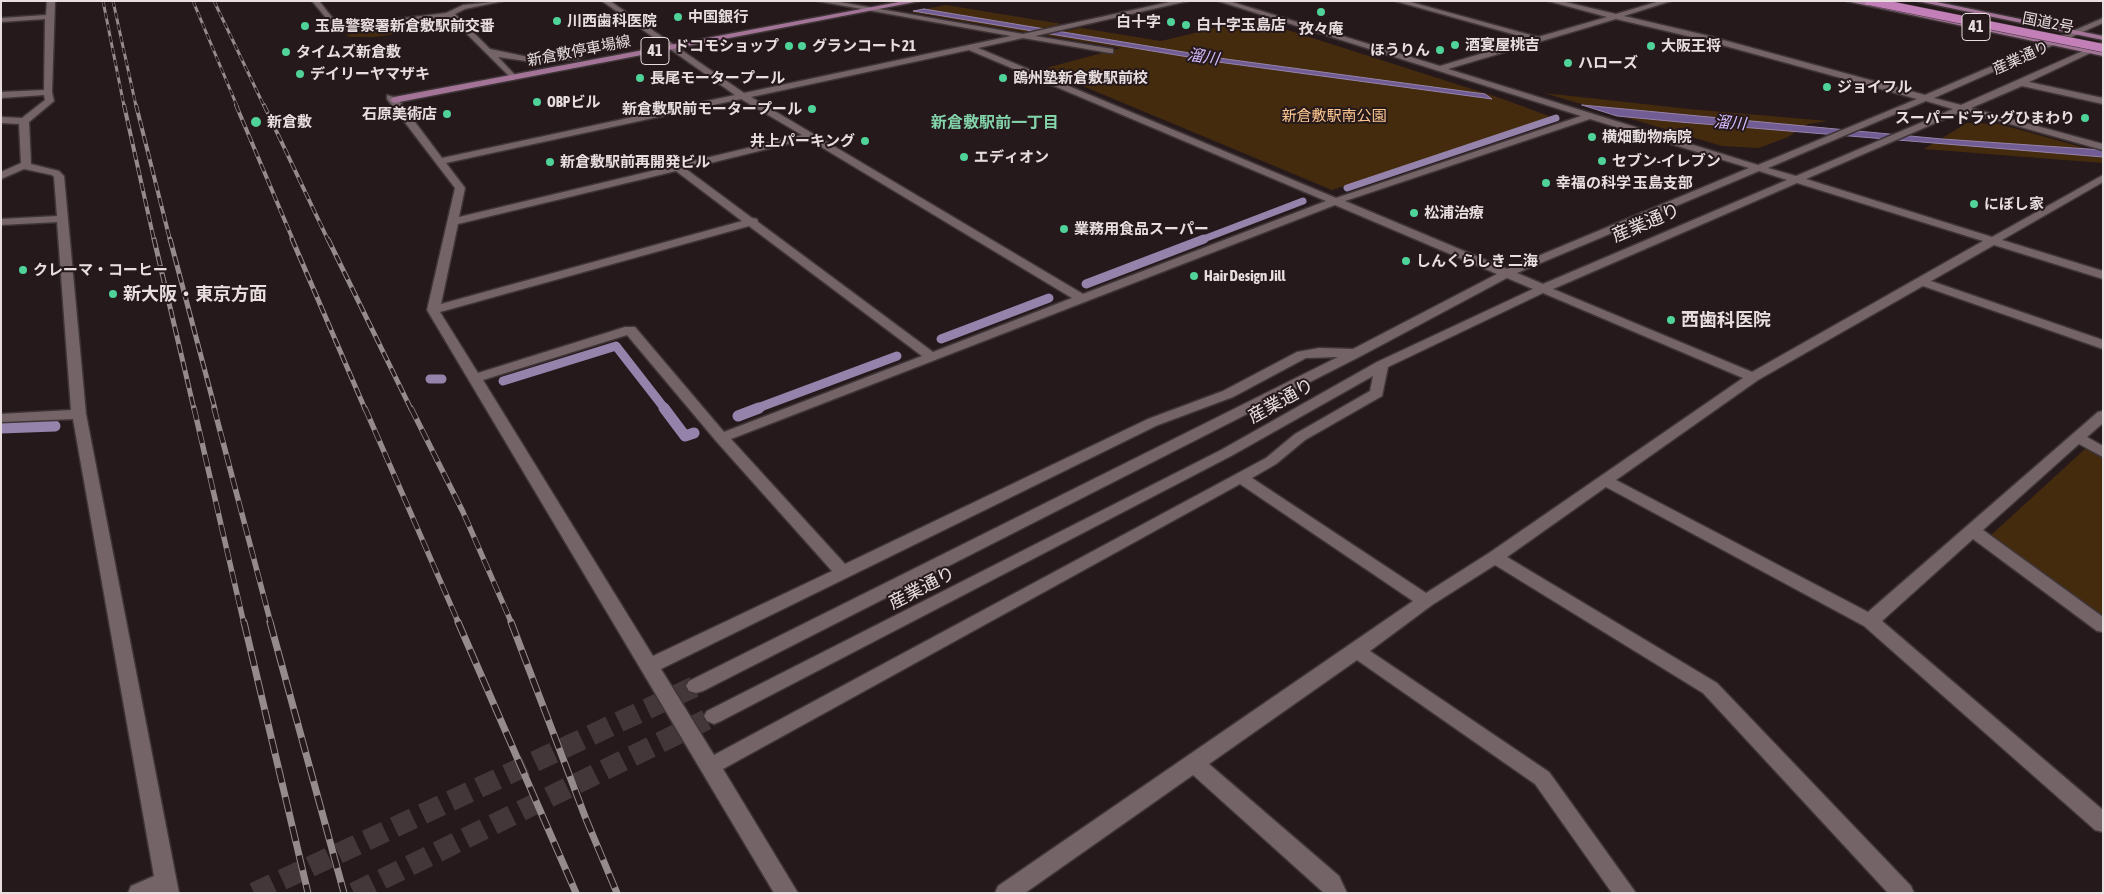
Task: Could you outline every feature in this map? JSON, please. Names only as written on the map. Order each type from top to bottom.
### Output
[{"type":"highway","name":"国道2号","points":[[1869,1],[2103,48]]},
{"type":"main road","name":"新倉敷停車場線","points":[[392,99],[673,47],[871,6],[917,1]]},
{"type":"main road","name":"41","points":[[1849,1],[2103,54]]},
{"type":"main road","name":"41","points":[[1920,1],[2103,38]]},
{"type":"main road","name":"新倉敷停車場線","points":[[392,99],[410,90],[662,40],[846,6],[871,6]]},
{"type":"street","points":[[1,120],[24,121],[50,101],[48,92],[51,1]]},
{"type":"street","points":[[315,1],[337,30],[448,15],[463,7],[500,1]]},
{"type":"street","points":[[605,1],[741,95],[1082,299]]},
{"type":"street","points":[[820,1],[846,6]]},
{"type":"street","points":[[440,161],[1185,1]]},
{"type":"street","points":[[1221,1],[2103,276]]},
{"type":"street","points":[[1398,1],[1537,39]]},
{"type":"street","points":[[1551,1],[1702,37],[2103,147]]},
{"type":"street","points":[[1439,69],[1668,1]]},
{"type":"street","points":[[871,6],[1110,51]]},
{"type":"street","points":[[448,15],[455,18],[513,77]]},
{"type":"street","points":[[1,20],[49,18]]},
{"type":"street","name":"産業通り","points":[[696,686],[1356,353],[1506,274],[1925,98],[2103,20]]},
{"type":"street","name":"産業通り","points":[[714,716],[1226,453],[1382,365],[1542,288],[2021,83],[2103,44]]},
{"type":"street","points":[[969,47],[1754,377]]},
{"type":"street","points":[[484,49],[518,58],[579,57]]},
{"type":"street","points":[[2021,83],[2103,101]]},
{"type":"street","points":[[1,94],[48,92]]},
{"type":"street","points":[[392,99],[460,188],[433,310],[787,893]]},
{"type":"street","points":[[721,438],[1336,201],[1590,116]]},
{"type":"street","points":[[24,121],[26,164],[28,168],[55,173],[59,176],[78,414],[166,887],[139,893]]},
{"type":"street","points":[[453,222],[680,169],[810,136]]},
{"type":"street","points":[[1,176],[26,164]]},
{"type":"street","points":[[680,169],[753,221],[932,357]]},
{"type":"street","points":[[1006,893],[1357,651],[1426,601],[1495,557],[1754,377],[1924,282],[2103,178]]},
{"type":"street","points":[[1,222],[61,219]]},
{"type":"street","points":[[433,310],[753,221]]},
{"type":"street","points":[[1924,282],[2103,345]]},
{"type":"street","points":[[475,378],[630,330],[721,438],[842,571]]},
{"type":"street","points":[[650,666],[842,571],[1153,422],[1228,394],[1302,354],[1319,352],[1356,353]]},
{"type":"street","points":[[711,766],[1271,461],[1300,437],[1377,393],[1382,365]]},
{"type":"street","points":[[1,418],[78,414]]},
{"type":"street","points":[[1870,621],[2103,415]]},
{"type":"street","points":[[2078,437],[2103,453]]},
{"type":"street","points":[[1241,478],[1426,601]]},
{"type":"street","points":[[1604,480],[1870,621],[2103,823]]},
{"type":"street","points":[[1971,530],[2103,626]]},
{"type":"street","points":[[1495,557],[1710,688],[1903,893]]},
{"type":"street","points":[[1357,651],[1542,778],[1625,893]]},
{"type":"street","points":[[1194,764],[1331,883],[1336,893]]},
{"type":"green space","points":[[946,5],[1062,24],[1025,32],[910,12]]},
{"type":"green space","name":"新倉敷駅南公園","points":[[1253,19],[1503,99],[1554,118],[1332,190],[1042,69],[1121,48],[1044,35],[1081,28],[1161,41]]},
{"type":"green space","points":[[416,22],[440,22],[448,26],[375,37],[350,37],[345,35]]},
{"type":"green space","points":[[1544,93],[1689,109],[1828,121],[1808,124],[1788,137],[1759,148],[1722,146]]},
{"type":"green space","points":[[1967,123],[1999,124],[2103,153],[2103,163],[1924,149]]},
{"type":"green space","points":[[2086,448],[2103,459],[2103,617],[1990,536]]},
{"type":"water","name":"溜川","points":[[924,9],[1226,59],[1485,94],[1492,99],[1218,62],[913,11]]},
{"type":"water","name":"溜川","points":[[1582,105],[1942,139],[2103,150],[2103,157],[1617,116]]},
{"type":"waterway","points":[[1347,188],[1556,118]]},
{"type":"waterway","points":[[1201,240],[1303,201]]},
{"type":"waterway","points":[[1086,284],[1204,239]]},
{"type":"waterway","points":[[941,339],[1049,298]]},
{"type":"waterway","points":[[503,381],[616,346],[665,409]]},
{"type":"waterway","points":[[755,409],[897,356]]},
{"type":"waterway","points":[[430,379],[442,379]]},
{"type":"waterway","points":[[664,408],[685,436],[694,433]]},
{"type":"waterway","points":[[738,416],[759,408]]},
{"type":"waterway","points":[[1,428],[55,426]]},
{"type":"tunnel","points":[[254,893],[696,686]]},
{"type":"tunnel","points":[[354,893],[714,716]]},
{"type":"railway","points":[[103,1],[124,106]]},
{"type":"railway","points":[[113,1],[136,106]]},
{"type":"railway","points":[[193,1],[237,106]]},
{"type":"railway","points":[[214,1],[264,106]]},
{"type":"railway","points":[[124,105],[154,240]]},
{"type":"railway","points":[[136,105],[170,240]]},
{"type":"railway","points":[[236,105],[293,240]]},
{"type":"railway","points":[[264,105],[328,240]]},
{"type":"railway","points":[[154,239],[194,409]]},
{"type":"railway","points":[[170,239],[215,409]]},
{"type":"railway","points":[[292,239],[365,409]]},
{"type":"railway","points":[[328,239],[411,409]]},
{"type":"railway","points":[[194,408],[244,624]]},
{"type":"railway","points":[[214,408],[271,624]]},
{"type":"railway","points":[[365,408],[459,624]]},
{"type":"railway","points":[[411,408],[463,512],[512,624]]},
{"type":"railway","points":[[244,622],[308,893]]},
{"type":"railway","points":[[270,622],[344,893]]},
{"type":"railway","points":[[458,622],[576,893]]},
{"type":"railway","points":[[511,622],[586,819],[617,893]]},
{"type":"place","name":"孜々庵","points":[[1321,12]]},
{"type":"place","name":"中国銀行","points":[[678,17]]},
{"type":"place","name":"川西歯科医院","points":[[557,21]]},
{"type":"place","name":"白十字","points":[[1171,22]]},
{"type":"place","name":"白十字玉島店","points":[[1186,25]]},
{"type":"place","name":"玉島警察署新倉敷駅前交番","points":[[305,26]]},
{"type":"place","name":"酒宴屋桃吉","points":[[1455,45]]},
{"type":"place","name":"ドコモショップ","points":[[789,46]]},
{"type":"place","name":"グランコート21","points":[[802,46]]},
{"type":"place","name":"大阪王将","points":[[1651,46]]},
{"type":"place","name":"ほうりん","points":[[1440,50]]},
{"type":"place","name":"タイムズ新倉敷","points":[[286,52]]},
{"type":"place","name":"ハローズ","points":[[1568,63]]},
{"type":"place","name":"デイリーヤマザキ","points":[[300,74]]},
{"type":"place","name":"長尾モータープール","points":[[640,78]]},
{"type":"place","name":"鴎州塾新倉敷駅前校","points":[[1003,78]]},
{"type":"place","name":"ジョイフル","points":[[1827,87]]},
{"type":"place","name":"OBPビル","points":[[537,102]]},
{"type":"place","name":"新倉敷駅前モータープール","points":[[812,109]]},
{"type":"place","name":"石原美術店","points":[[447,114]]},
{"type":"place","name":"スーパードラッグひまわり","points":[[2085,118]]},
{"type":"place","name":"新倉敷","points":[[256,122]]},
{"type":"place","name":"横畑動物病院","points":[[1592,137]]},
{"type":"place","name":"井上パーキング","points":[[865,141]]},
{"type":"place","name":"エディオン","points":[[964,157]]},
{"type":"place","name":"セブン-イレブン","points":[[1602,161]]},
{"type":"place","name":"新倉敷駅前再開発ビル","points":[[550,162]]},
{"type":"place","name":"幸福の科学 玉島支部","points":[[1546,183]]},
{"type":"place","name":"にぼし家","points":[[1974,204]]},
{"type":"place","name":"松浦治療","points":[[1414,213]]},
{"type":"place","name":"業務用食品スーパー","points":[[1064,229]]},
{"type":"place","name":"しんくらしき 二海","points":[[1406,261]]},
{"type":"place","name":"クレーマ・コーヒー","points":[[23,270]]},
{"type":"place","name":"Hair Design Jill","points":[[1194,276]]},
{"type":"place","name":"新大阪・東京方面","points":[[113,294]]},
{"type":"place","name":"西歯科医院","points":[[1671,320]]},
{"type":"district","name":"新倉敷駅前一丁目","points":[[995,123]]}]
